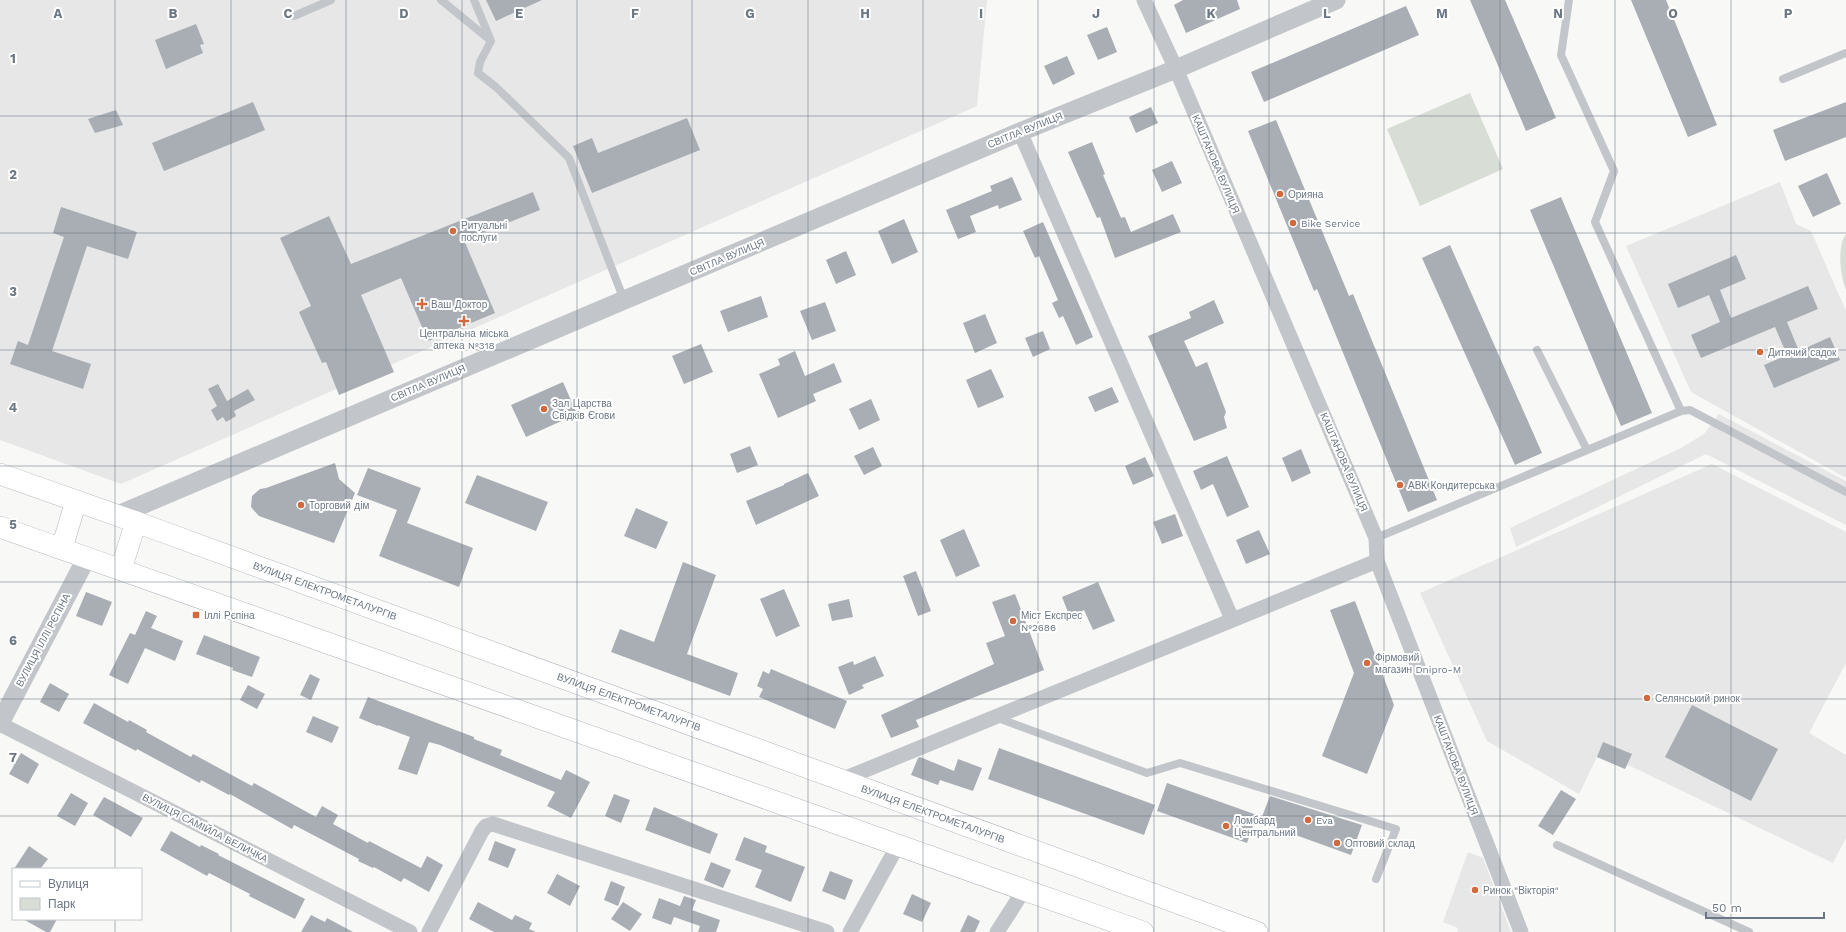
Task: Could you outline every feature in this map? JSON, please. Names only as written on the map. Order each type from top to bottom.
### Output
[{"type":"main road","name":"ВУЛИЦЯ ЕЛЕКТРОМЕТАЛУРГІВ","points":[[0,474],[1257,932]]},
{"type":"main road","points":[[62,548],[76,501]]},
{"type":"main road","points":[[121,569],[127,519]]},
{"type":"main road","points":[[0,527],[1143,932]]},
{"type":"street","name":"КАШТАНОВА ВУЛИЦЯ","points":[[1144,0],[1176,69],[1376,538],[1377,561],[1521,932]]},
{"type":"street","name":"СВІТЛА ВУЛИЦЯ","points":[[127,519],[624,300],[1020,132],[1176,69],[1336,0]]},
{"type":"street","points":[[1020,132],[1232,620]]},
{"type":"street","name":"ВУЛИЦЯ ІЛЛІ РЄПІНА","points":[[0,724],[87,557]]},
{"type":"street","points":[[841,780],[1377,561]]},
{"type":"street","name":"ВУЛИЦЯ САМІЙЛА ВЕЛИЧКА","points":[[0,724],[410,932]]},
{"type":"street","points":[[429,932],[482,830],[486,826],[493,824],[828,932]]},
{"type":"street","points":[[850,932],[898,845]]},
{"type":"street","points":[[997,932],[1024,890]]},
{"type":"lane","points":[[294,16],[331,0]]},
{"type":"lane","points":[[441,0],[491,41]]},
{"type":"lane","points":[[474,0],[491,41]]},
{"type":"lane","points":[[1569,0],[1561,55],[1614,171],[1595,222],[1681,411]]},
{"type":"lane","points":[[491,41],[480,62],[478,73],[496,87],[569,158],[624,300]]},
{"type":"lane","points":[[1783,79],[1846,53]]},
{"type":"lane","points":[[1537,350],[1587,450]]},
{"type":"lane","points":[[1376,538],[1681,411],[1690,410],[1846,492]]},
{"type":"lane","points":[[995,717],[1147,773],[1180,763],[1396,829],[1376,879]]},
{"type":"lane","points":[[1556,844],[1749,932]]},
{"type":"shaded area","points":[[0,0],[987,0],[977,106],[121,484],[0,440]]},
{"type":"shaded area","name":"Дитячий садок","points":[[1780,182],[1796,224],[1811,231],[1846,311],[1846,478],[1691,392],[1626,246]]},
{"type":"shaded area","points":[[1719,414],[1846,481],[1846,525],[1706,454],[1516,547],[1510,528],[1681,448],[1704,434]]},
{"type":"shaded area","name":"Селянський ринок","points":[[1712,464],[1846,532],[1846,663],[1809,733],[1846,755],[1846,838],[1833,863],[1628,765],[1625,769],[1597,757],[1579,794],[1487,741],[1420,593]]},
{"type":"shaded area","name":"Ринок \"Вікторія\"","points":[[1468,852],[1483,858],[1511,932],[1457,932],[1458,928],[1443,922]]},
{"type":"green space","points":[[1470,93],[1503,169],[1420,206],[1387,129]]},
{"type":"green space","points":[[1846,234],[1846,290],[1842,277],[1840,253],[1843,239]]},
{"type":"building","points":[[486,0],[542,0],[496,21]]},
{"type":"building","points":[[1183,0],[1237,0],[1240,9],[1186,33],[1174,5]]},
{"type":"building","points":[[1470,0],[1505,0],[1556,118],[1526,131]]},
{"type":"building","points":[[1631,0],[1666,0],[1717,125],[1688,137]]},
{"type":"building","points":[[1406,6],[1419,35],[1264,102],[1251,72]]},
{"type":"building","points":[[196,24],[204,44],[200,45],[203,53],[166,69],[155,40]]},
{"type":"building","points":[[1107,27],[1117,52],[1098,60],[1087,35]]},
{"type":"building","points":[[1067,56],[1075,74],[1053,85],[1044,66]]},
{"type":"building","points":[[253,102],[265,130],[164,171],[152,143]]},
{"type":"building","points":[[1846,102],[1846,137],[1785,161],[1773,130]]},
{"type":"building","points":[[1151,107],[1158,123],[1136,133],[1129,117]]},
{"type":"building","points":[[116,110],[123,125],[95,133],[88,119]]},
{"type":"building","points":[[687,118],[700,150],[592,193],[573,146],[592,138],[598,153]]},
{"type":"building","points":[[1276,120],[1349,296],[1353,294],[1437,500],[1408,512],[1317,289],[1314,291],[1248,131]]},
{"type":"building","points":[[1092,142],[1105,174],[1103,175],[1121,218],[1125,217],[1131,232],[1173,214],[1181,232],[1115,258],[1100,217],[1097,218],[1068,152]]},
{"type":"building","points":[[1172,161],[1182,183],[1162,192],[1152,170]]},
{"type":"building","points":[[1827,173],[1841,204],[1813,217],[1798,186]]},
{"type":"building","points":[[1012,177],[1022,200],[999,209],[998,205],[970,216],[976,232],[958,239],[946,210],[992,191],[990,186]]},
{"type":"building","points":[[533,192],[540,210],[464,240],[495,313],[428,341],[401,278],[361,295],[394,372],[339,395],[326,362],[322,363],[299,312],[311,306],[280,238],[329,216],[351,264]]},
{"type":"building","points":[[1561,197],[1652,413],[1621,426],[1530,210]]},
{"type":"building","points":[[61,207],[137,232],[128,259],[87,246],[52,351],[91,364],[83,389],[10,364],[18,341],[28,345],[64,237],[53,233]]},
{"type":"building","points":[[904,219],[918,252],[892,264],[878,231]]},
{"type":"building","points":[[1043,222],[1093,337],[1076,345],[1063,316],[1059,318],[1052,303],[1058,300],[1039,256],[1035,258],[1023,231]]},
{"type":"building","points":[[1450,245],[1542,453],[1515,465],[1422,258]]},
{"type":"building","points":[[846,251],[856,275],[836,284],[826,260]]},
{"type":"building","points":[[1736,255],[1746,279],[1720,290],[1731,318],[1808,286],[1818,309],[1787,322],[1799,351],[1830,337],[1840,360],[1774,388],[1764,365],[1787,355],[1775,327],[1701,358],[1691,335],[1720,322],[1709,295],[1678,308],[1668,284]]},
{"type":"building","points":[[761,296],[768,317],[728,332],[720,311]]},
{"type":"building","points":[[1214,300],[1224,323],[1184,341],[1196,367],[1207,362],[1226,412],[1224,417],[1227,428],[1194,441],[1148,336],[1191,318],[1189,312]]},
{"type":"building","points":[[825,302],[836,331],[812,340],[800,311]]},
{"type":"building","points":[[985,314],[997,343],[975,353],[963,323]]},
{"type":"building","points":[[1043,331],[1050,349],[1033,357],[1025,338]]},
{"type":"building","points":[[701,344],[713,372],[684,384],[672,356]]},
{"type":"building","points":[[795,351],[805,376],[834,363],[842,382],[813,394],[816,401],[778,418],[759,374],[780,365],[778,359]]},
{"type":"building","points":[[991,369],[1004,397],[978,408],[966,380]]},
{"type":"building","name":"Зал Царства Свідків Єгови","points":[[563,382],[577,414],[526,437],[511,405]]},
{"type":"building","points":[[218,384],[227,401],[248,389],[255,400],[234,411],[236,416],[226,422],[223,417],[217,421],[211,410],[217,406],[208,389]]},
{"type":"building","points":[[1112,387],[1119,402],[1095,412],[1088,397]]},
{"type":"building","points":[[871,399],[880,420],[859,430],[849,409]]},
{"type":"building","points":[[750,446],[758,465],[737,473],[730,454]]},
{"type":"building","points":[[873,447],[882,466],[864,475],[854,456]]},
{"type":"building","points":[[1301,449],[1311,473],[1292,482],[1282,458]]},
{"type":"building","points":[[1227,456],[1249,507],[1227,517],[1213,484],[1201,490],[1193,471]]},
{"type":"building","points":[[1145,457],[1154,476],[1133,485],[1125,466]]},
{"type":"building","name":"Торговий дім","points":[[335,463],[339,479],[355,493],[334,543],[259,516],[251,507],[252,496],[260,489]]},
{"type":"building","points":[[368,468],[421,488],[407,523],[473,548],[459,587],[379,556],[397,510],[357,495]]},
{"type":"building","points":[[808,473],[819,496],[756,525],[746,501]]},
{"type":"building","points":[[477,475],[548,502],[536,531],[465,503]]},
{"type":"building","points":[[636,508],[668,522],[656,549],[624,536]]},
{"type":"building","points":[[1175,514],[1183,536],[1162,544],[1153,522]]},
{"type":"building","points":[[964,529],[980,566],[956,577],[940,540]]},
{"type":"building","points":[[1259,530],[1270,554],[1246,564],[1236,540]]},
{"type":"building","points":[[683,562],[716,575],[687,654],[738,673],[730,696],[611,652],[620,629],[654,642]]},
{"type":"building","points":[[916,571],[931,611],[918,616],[903,576]]},
{"type":"building","points":[[1098,582],[1115,621],[1093,630],[1084,610],[1070,617],[1062,597]]},
{"type":"building","points":[[784,589],[800,626],[776,637],[760,599]]},
{"type":"building","points":[[86,592],[112,602],[102,626],[76,616]]},
{"type":"building","points":[[1015,594],[1044,670],[916,720],[919,727],[891,738],[881,715],[994,664],[986,643],[1005,636],[992,602]]},
{"type":"building","points":[[849,599],[853,617],[832,621],[828,604]]},
{"type":"building","points":[[1355,601],[1394,705],[1367,774],[1322,756],[1354,673],[1330,610]]},
{"type":"building","points":[[146,611],[157,616],[151,628],[183,641],[175,661],[145,648],[128,684],[109,675],[130,633],[135,635]]},
{"type":"building","points":[[204,635],[260,657],[252,677],[196,654]]},
{"type":"building","points":[[875,656],[884,676],[862,685],[864,688],[849,695],[838,667],[853,661],[854,665]]},
{"type":"building","points":[[771,669],[847,701],[835,729],[759,697],[763,689],[757,686],[763,671],[769,674]]},
{"type":"building","points":[[310,674],[320,679],[311,700],[300,695]]},
{"type":"building","points":[[50,683],[69,694],[59,712],[40,702]]},
{"type":"building","points":[[248,685],[265,694],[257,709],[240,700]]},
{"type":"building","points":[[368,697],[474,737],[474,739],[502,750],[500,755],[561,780],[566,770],[590,782],[571,818],[547,806],[555,792],[440,745],[429,742],[417,775],[398,769],[410,737],[359,718]]},
{"type":"building","points":[[94,703],[128,722],[129,720],[147,730],[146,732],[191,757],[193,754],[252,786],[254,783],[316,817],[322,806],[338,815],[333,824],[368,843],[369,841],[421,868],[427,856],[443,865],[429,892],[404,878],[401,882],[374,867],[373,868],[358,861],[359,859],[294,825],[292,829],[230,794],[229,795],[201,780],[200,783],[137,749],[136,751],[83,723]]},
{"type":"building","points":[[1692,705],[1778,749],[1751,801],[1665,757]]},
{"type":"building","points":[[313,716],[339,727],[332,743],[306,732]]},
{"type":"building","points":[[1603,742],[1632,754],[1625,769],[1597,757]]},
{"type":"building","points":[[999,748],[1155,805],[1144,835],[988,779]]},
{"type":"building","points":[[21,753],[39,764],[28,784],[9,774]]},
{"type":"building","points":[[920,757],[954,771],[958,759],[982,768],[973,791],[940,780],[938,785],[911,775],[918,758]]},
{"type":"building","points":[[1167,783],[1257,815],[1247,843],[1157,811]]},
{"type":"building","points":[[1561,790],[1576,799],[1553,835],[1538,826]]},
{"type":"building","points":[[71,793],[88,803],[75,826],[57,816]]},
{"type":"building","points":[[614,794],[630,800],[621,823],[605,816]]},
{"type":"building","points":[[1270,796],[1362,825],[1351,855],[1260,822]]},
{"type":"building","points":[[104,797],[143,818],[131,837],[93,815]]},
{"type":"building","points":[[654,807],[718,834],[710,854],[645,830]]},
{"type":"building","points":[[171,831],[200,847],[201,845],[219,854],[218,855],[305,899],[295,919],[249,896],[250,894],[209,873],[207,876],[160,850]]},
{"type":"building","points":[[744,837],[767,846],[765,852],[805,867],[791,902],[755,887],[762,870],[735,860]]},
{"type":"building","points":[[495,841],[516,849],[508,868],[488,860]]},
{"type":"building","points":[[29,846],[48,859],[41,868],[15,868]]},
{"type":"building","points":[[711,862],[731,870],[723,888],[704,880]]},
{"type":"building","points":[[830,871],[853,880],[845,900],[822,891]]},
{"type":"building","points":[[557,874],[580,886],[570,906],[547,893]]},
{"type":"building","points":[[611,881],[625,887],[618,906],[604,900]]},
{"type":"building","points":[[912,894],[931,903],[922,922],[903,914]]},
{"type":"building","points":[[684,896],[696,900],[692,910],[720,920],[716,932],[698,932],[700,926],[674,917],[671,925],[652,918],[659,898],[680,906]]},
{"type":"building","points":[[478,902],[512,920],[515,915],[532,923],[529,929],[536,932],[494,932],[469,919]]},
{"type":"building","points":[[623,902],[642,914],[630,931],[611,919]]},
{"type":"building","points":[[311,915],[325,922],[327,918],[353,932],[301,932]]},
{"type":"building","points":[[968,915],[980,921],[975,932],[960,932]]},
{"type":"building","points":[[25,920],[56,920],[50,932],[46,932]]},
{"type":"place","name":"Орияна","points":[[1280,194]]},
{"type":"place","name":"Bike Service","points":[[1293,223]]},
{"type":"place","name":"Ритуальні послуги","points":[[453,231]]},
{"type":"place","name":"Ваш Доктор","points":[[422,304]]},
{"type":"place","name":"Центральна міська аптека №318","points":[[464,321]]},
{"type":"place","name":"Дитячий садок","points":[[1760,352]]},
{"type":"place","name":"Зал Царства Свідків Єгови","points":[[544,409]]},
{"type":"place","name":"АВК Кондитерська","points":[[1400,485]]},
{"type":"place","name":"Торговий дім","points":[[301,505]]},
{"type":"place","name":"Іллі Рєпіна","points":[[196,615]]},
{"type":"place","name":"Міст Експрес №2686","points":[[1013,621]]},
{"type":"place","name":"Фірмовий магазин Dnipro-M","points":[[1367,663]]},
{"type":"place","name":"Селянський ринок","points":[[1647,698]]},
{"type":"place","name":"Eva","points":[[1308,820]]},
{"type":"place","name":"Ломбард Центральний","points":[[1226,826]]},
{"type":"place","name":"Оптовий склад","points":[[1337,843]]},
{"type":"place","name":"Ринок \"Вікторія\"","points":[[1475,890]]}]
